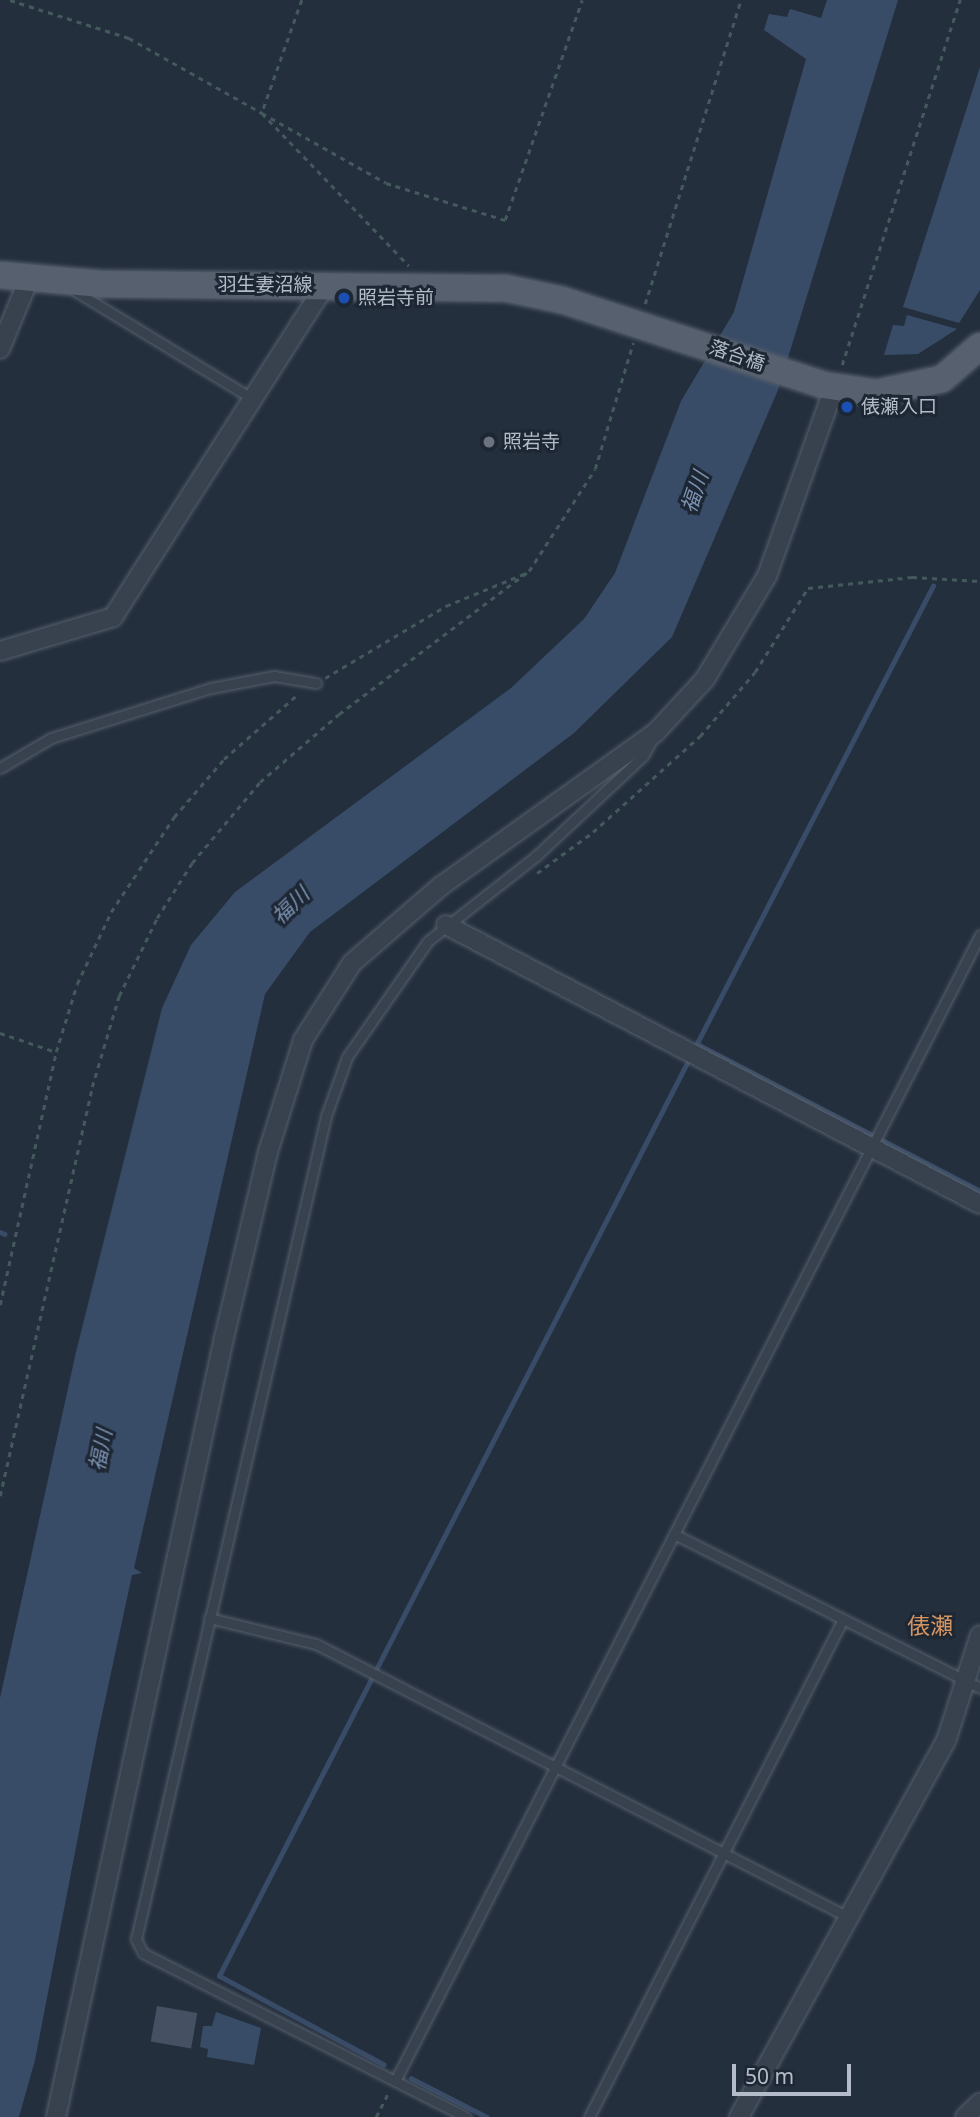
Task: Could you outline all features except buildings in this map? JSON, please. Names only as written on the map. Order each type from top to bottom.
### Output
[{"type":"main road","name":"羽生妻沼線","points":[[0,275],[66,282],[417,284],[532,292],[644,325]]},
{"type":"main road","name":"落合橋","points":[[644,325],[832,380]]},
{"type":"main road","points":[[832,380],[913,390],[959,369],[980,346]]},
{"type":"street","points":[[0,349],[29,279]]},
{"type":"street","points":[[0,650],[113,617],[326,284]]},
{"type":"street","points":[[56,2117],[224,1338],[268,1152],[303,1040],[352,963],[441,886],[656,732],[705,680],[753,606],[832,380]]},
{"type":"street","points":[[446,925],[980,1205]]},
{"type":"street","points":[[739,2117],[946,1741],[962,1680],[980,1635]]},
{"type":"street","points":[[965,2117],[980,2103]]},
{"type":"lane","points":[[66,282],[71,293],[253,399]]},
{"type":"lane","points":[[0,768],[51,738],[211,688],[274,676],[316,682]]},
{"type":"lane","points":[[466,2117],[137,1948],[209,1618],[339,1078],[376,1009],[446,925],[599,799],[643,756],[656,732]]},
{"type":"lane","points":[[395,2081],[552,1768],[980,935]]},
{"type":"lane","points":[[674,1534],[841,1623],[980,1688]]},
{"type":"lane","points":[[209,1618],[316,1644],[552,1768],[848,1917]]},
{"type":"lane","points":[[589,2117],[841,1623]]},
{"type":"path","points":[[10,0],[129,38],[386,183],[505,220],[582,0]]},
{"type":"path","points":[[262,113],[302,0]]},
{"type":"path","points":[[0,1496],[92,1087],[119,996],[157,918],[192,863],[260,782],[339,714],[529,571],[595,469],[644,325],[741,0]]},
{"type":"path","points":[[832,380],[960,0]]},
{"type":"path","points":[[262,113],[407,261],[417,284]]},
{"type":"path","points":[[0,1306],[56,1052],[77,984],[141,860],[224,759],[316,682],[446,606],[529,571]]},
{"type":"path","points":[[531,876],[593,832],[701,736],[755,672],[807,588],[912,577],[980,581]]},
{"type":"path","points":[[0,1033],[56,1052]]},
{"type":"path","points":[[376,2117],[395,2081]]},
{"type":"water","name":"福川","points":[[827,0],[898,0],[778,390],[672,637],[574,733],[310,932],[265,994],[134,1568],[142,1573],[132,1575],[97,1738],[35,2060],[19,2117],[0,2117],[0,1698],[76,1352],[162,1008],[191,945],[235,892],[511,688],[584,619],[615,573],[681,401],[734,312],[806,59],[764,30],[769,14],[787,17],[790,9],[821,18]]},
{"type":"water","points":[[980,67],[980,290],[959,323],[903,307]]},
{"type":"water","points":[[907,315],[957,329],[918,354],[884,355],[893,325],[904,326]]},
{"type":"water","points":[[216,2012],[261,2028],[254,2065],[207,2057],[208,2049],[200,2047],[203,2026],[212,2026]]},
{"type":"waterway","points":[[694,1049],[933,586]]},
{"type":"waterway","points":[[697,1044],[980,1191]]},
{"type":"waterway","points":[[384,2065],[219,1976],[690,1057]]},
{"type":"waterway","points":[[0,1232],[5,1234]]},
{"type":"waterway","points":[[411,2078],[487,2117]]},
{"type":"place","name":"照岩寺前","points":[[344,298]]},
{"type":"place","name":"俵瀬入口","points":[[847,407]]},
{"type":"place","name":"照岩寺","points":[[489,442]]},
{"type":"district","name":"俵瀬","points":[[930,1625]]}]
